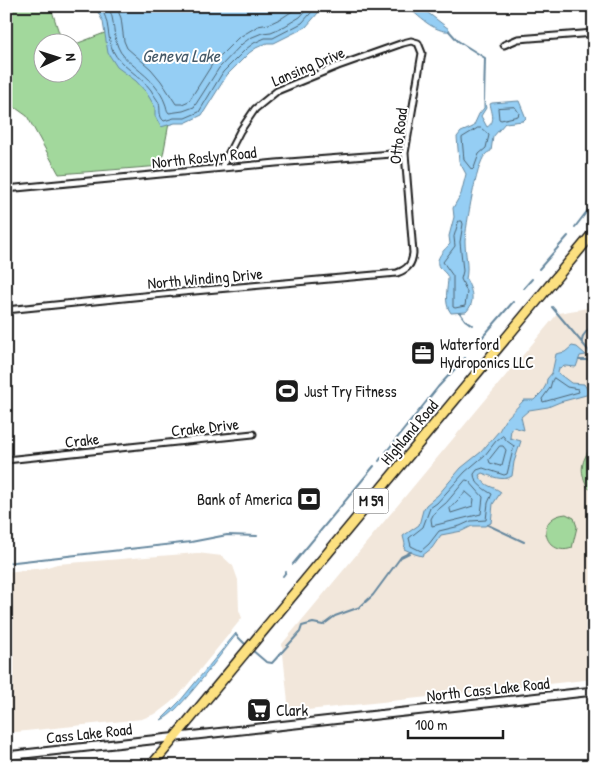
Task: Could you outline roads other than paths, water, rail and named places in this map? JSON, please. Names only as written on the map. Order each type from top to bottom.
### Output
[{"type":"highway","name":"Highland Road","points":[[151,766],[594,232]]},
{"type":"street","points":[[504,45],[518,40],[594,33]]},
{"type":"street","name":"Otto Road","points":[[406,269],[412,261],[413,253],[405,153],[422,53],[418,43],[411,41]]},
{"type":"street","name":"Lansing Drive","points":[[221,168],[240,131],[255,108],[277,91],[338,66],[411,41]]},
{"type":"street","name":"North Roslyn Road","points":[[6,189],[221,168],[405,153]]},
{"type":"street","name":"North Winding Drive","points":[[6,310],[397,273],[406,269]]},
{"type":"street","name":"Crake Drive","points":[[160,444],[253,434]]},
{"type":"street","name":"Crake","points":[[6,460],[160,444]]},
{"type":"street","name":"North Cass Lake Road","points":[[176,737],[594,691]]},
{"type":"street","name":"Cass Lake Road","points":[[6,756],[176,737]]},
{"type":"water","name":"Geneva Lake","points":[[95,6],[324,6],[306,27],[274,43],[267,43],[256,48],[249,53],[227,75],[202,115],[185,123],[175,123],[161,127],[155,116],[155,107],[146,92],[136,81],[117,67],[108,53],[103,22]]},
{"type":"water","points":[[407,6],[419,6],[450,31],[433,27]]},
{"type":"water","points":[[484,100],[486,108],[481,116],[487,127],[492,123],[490,104],[492,103],[519,101],[526,118],[523,121],[505,123],[493,137],[491,151],[485,154],[478,171],[465,241],[466,279],[470,287],[472,300],[466,312],[451,313],[447,305],[448,277],[439,267],[438,261],[441,254],[450,244],[449,236],[454,217],[453,208],[461,194],[466,174],[459,161],[457,137],[461,132],[473,127],[484,108]]},
{"type":"water","points":[[572,346],[577,347],[586,355],[580,356],[576,367],[565,366],[559,368],[558,373],[571,383],[584,384],[590,394],[548,407],[529,410],[521,417],[524,430],[513,427],[511,429],[510,438],[521,441],[514,462],[512,476],[501,478],[482,473],[479,475],[486,484],[501,492],[493,504],[491,523],[485,526],[472,526],[462,531],[441,535],[432,548],[422,556],[404,549],[403,536],[419,525],[426,505],[438,495],[461,468],[481,452],[499,431],[505,420],[524,400],[534,400],[542,392],[547,379],[552,373],[556,354],[565,352]]},
{"type":"water","points":[[236,633],[189,695],[178,707],[161,720],[180,701]]},
{"type":"waterway","points":[[449,31],[458,41],[485,58],[484,100]]},
{"type":"waterway","points":[[575,227],[588,210]]},
{"type":"waterway","points":[[539,269],[568,236]]},
{"type":"waterway","points":[[524,288],[532,279]]},
{"type":"waterway","points":[[479,341],[513,302]]},
{"type":"waterway","points":[[552,307],[589,351],[590,360],[579,360]]},
{"type":"waterway","points":[[460,313],[472,325]]},
{"type":"waterway","points":[[582,341],[583,336],[594,322]]},
{"type":"waterway","points":[[386,452],[438,387],[465,358]]},
{"type":"waterway","points":[[293,564],[374,466]]},
{"type":"waterway","points":[[488,525],[524,542]]},
{"type":"waterway","points":[[6,563],[191,542],[227,535],[257,536]]},
{"type":"waterway","points":[[252,650],[266,662],[272,663],[300,632],[302,626],[313,623],[323,625],[335,616],[360,607],[373,595],[401,557],[411,552]]},
{"type":"waterway","points":[[283,576],[286,572]]},
{"type":"waterway","points":[[236,635],[246,645]]},
{"type":"place","name":"Waterford Hydroponics LLC","points":[[423,353]]},
{"type":"place","name":"Just Try Fitness","points":[[287,391]]},
{"type":"place","name":"Bank of America","points":[[309,499]]},
{"type":"place","name":"Clark","points":[[259,710]]}]
